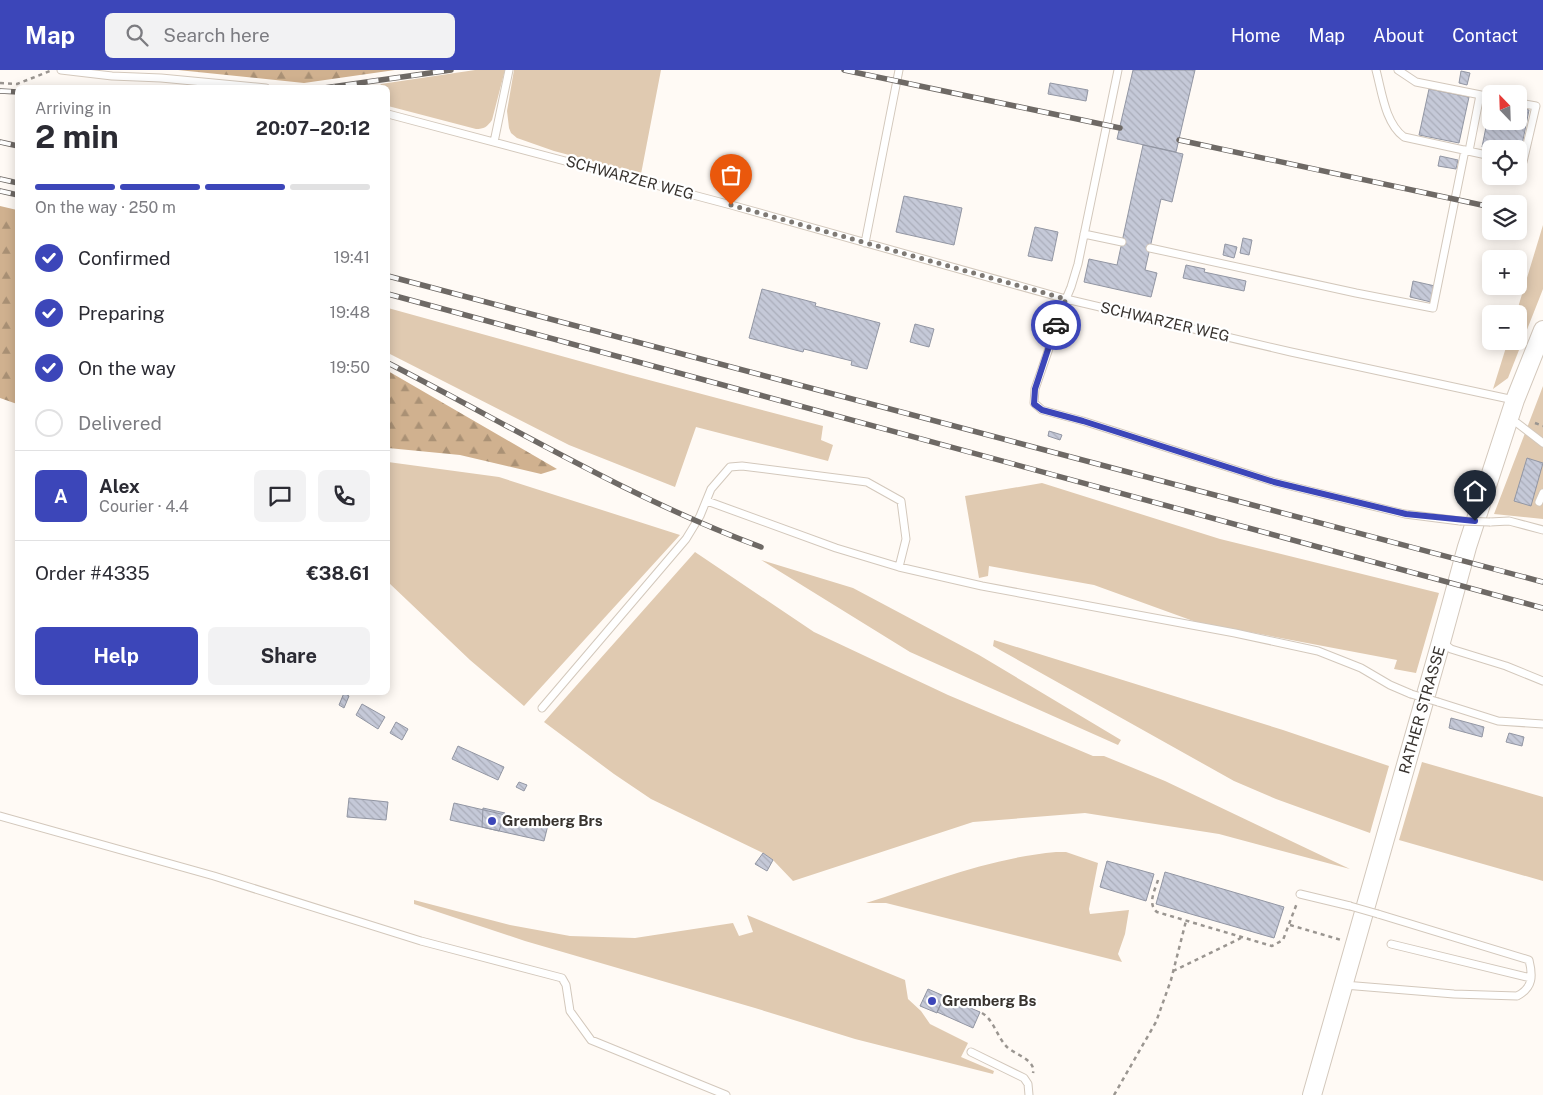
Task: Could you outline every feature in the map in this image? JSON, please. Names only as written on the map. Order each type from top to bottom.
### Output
[{"type":"street","name":"RATHER STRASSE","points":[[1312,1095],[1441,642],[1453,593],[1508,420],[1543,330]]},
{"type":"lane","points":[[61,70],[112,76],[161,78],[234,85]]},
{"type":"lane","points":[[494,142],[509,70]]},
{"type":"lane","points":[[864,243],[899,70]]},
{"type":"lane","points":[[1118,70],[1071,287],[1035,389],[1034,404],[1042,410],[1083,421],[1274,482],[1406,514],[1460,520],[1509,521],[1543,530]]},
{"type":"lane","points":[[1376,70],[1395,131],[1404,137],[1482,154]]},
{"type":"lane","points":[[1150,248],[1432,308],[1480,95],[1416,82],[1398,70]]},
{"type":"lane","points":[[1527,145],[1536,106],[1528,105]]},
{"type":"lane","name":"SCHWARZER WEG","points":[[390,114],[721,203],[1066,299],[1291,352],[1515,400]]},
{"type":"lane","points":[[1084,234],[1122,242]]},
{"type":"lane","points":[[1508,420],[1517,423],[1543,442]]},
{"type":"lane","points":[[542,708],[686,539],[707,501],[711,489],[730,467],[742,466],[867,482],[901,501],[906,539],[899,567]]},
{"type":"lane","points":[[1539,502],[1543,493]]},
{"type":"lane","points":[[707,501],[836,548],[899,567],[982,586],[1235,633],[1318,651],[1361,668],[1390,685],[1411,694],[1498,721],[1543,724]]},
{"type":"lane","points":[[1441,642],[1451,649],[1506,666],[1543,681]]},
{"type":"lane","points":[[0,816],[214,876],[421,941],[562,978],[566,985],[570,1011],[590,1040],[726,1095]]},
{"type":"lane","points":[[1300,894],[1378,914],[1529,960],[1532,973],[1530,984],[1524,992],[1517,996],[1454,994],[1344,985]]},
{"type":"lane","points":[[1391,944],[1531,978]]},
{"type":"lane","points":[[971,1052],[1027,1080],[1029,1095]]},
{"type":"path","points":[[0,83],[17,84],[54,70]]},
{"type":"path","points":[[1158,880],[1152,901],[1153,909],[1166,915],[1272,946],[1283,940],[1300,894]]},
{"type":"path","points":[[1114,1095],[1156,1022],[1173,971],[1186,921]]},
{"type":"path","points":[[1290,925],[1337,939]]},
{"type":"path","points":[[1173,971],[1243,937]]},
{"type":"path","points":[[982,1013],[988,1016],[994,1030],[1006,1045],[1032,1065],[1033,1073],[1027,1080]]},
{"type":"shaded area","points":[[475,70],[505,70],[492,120],[481,129],[390,107],[390,85],[381,84]]},
{"type":"shaded area","points":[[514,70],[661,70],[641,174],[554,151],[517,138],[511,133],[509,128],[507,111]]},
{"type":"shaded area","points":[[1543,225],[1543,289],[1527,330],[1527,305],[1519,305],[1522,295],[1527,295],[1527,278]]},
{"type":"shaded area","points":[[390,309],[823,426],[821,440],[833,445],[828,461],[696,427],[675,487],[569,445],[390,354]]},
{"type":"shaded area","points":[[1505,350],[1519,350],[1508,378],[1493,389]]},
{"type":"shaded area","points":[[1543,386],[1543,519],[1494,514]]},
{"type":"shaded area","points":[[390,462],[499,477],[680,535],[524,706],[470,660],[390,584]]},
{"type":"shaded area","points":[[1042,483],[1220,539],[1439,593],[1416,673],[1394,669],[1397,660],[1196,622],[1094,585],[989,566],[988,576],[979,578],[965,496]]},
{"type":"shaded area","points":[[695,552],[814,632],[948,695],[1093,756],[1104,756],[1165,781],[1350,869],[1219,834],[1085,813],[973,822],[793,881],[773,860],[763,853],[651,799],[544,722]]},
{"type":"shaded area","points":[[761,560],[853,588],[979,655],[1121,740],[1118,745],[910,652]]},
{"type":"shaded area","points":[[994,640],[1283,730],[1389,766],[1370,833],[1276,799],[1234,781],[993,646]]},
{"type":"shaded area","points":[[1422,762],[1543,797],[1543,881],[1399,840]]},
{"type":"shaded area","points":[[1066,852],[1098,863],[1089,909],[1090,914],[1129,910],[1125,934],[1118,954],[1122,962],[886,903],[866,903],[983,866],[1031,855]]},
{"type":"shaded area","points":[[414,900],[510,925],[570,936],[635,938],[733,923],[739,936],[753,932],[747,915],[905,980],[908,999],[921,1011],[930,1024],[968,1043],[961,1057],[994,1071],[993,1074],[855,1039],[525,941],[414,904]]},
{"type":"green space","points":[[178,70],[395,70],[304,83]]},
{"type":"green space","points":[[0,206],[15,210],[15,403],[0,398]]},
{"type":"green space","points":[[390,372],[557,469],[541,474],[460,455],[390,448]]},
{"type":"building","points":[[1133,70],[1195,70],[1176,152],[1117,139]]},
{"type":"building","points":[[1461,71],[1470,73],[1467,85],[1459,83]]},
{"type":"building","points":[[1050,83],[1088,90],[1086,101],[1048,94]]},
{"type":"building","points":[[1429,89],[1469,97],[1459,143],[1419,135]]},
{"type":"building","points":[[1485,130],[1525,130],[1523,140],[1483,140]]},
{"type":"building","points":[[1143,145],[1183,154],[1172,202],[1161,199],[1145,270],[1157,273],[1151,297],[1084,282],[1089,259],[1117,265]]},
{"type":"building","points":[[1440,156],[1458,160],[1456,169],[1438,166]]},
{"type":"building","points":[[904,196],[962,208],[954,245],[896,232]]},
{"type":"building","points":[[1035,227],[1058,232],[1052,261],[1028,256]]},
{"type":"building","points":[[1243,238],[1252,240],[1249,255],[1240,253]]},
{"type":"building","points":[[1225,244],[1237,247],[1234,258],[1223,255]]},
{"type":"building","points":[[1186,265],[1205,269],[1204,272],[1246,281],[1244,291],[1183,278]]},
{"type":"building","points":[[1413,281],[1435,286],[1431,302],[1410,297]]},
{"type":"building","points":[[762,289],[816,303],[815,306],[880,323],[867,369],[851,365],[852,361],[804,349],[803,352],[749,338]]},
{"type":"building","points":[[915,324],[934,329],[929,347],[910,342]]},
{"type":"building","points":[[1049,431],[1062,435],[1060,440],[1048,436]]},
{"type":"building","points":[[1527,458],[1543,463],[1531,506],[1514,501]]},
{"type":"building","points":[[343,695],[349,696],[344,708],[339,705]]},
{"type":"building","points":[[362,704],[385,717],[378,729],[356,715]]},
{"type":"building","points":[[1451,718],[1484,727],[1482,737],[1449,728]]},
{"type":"building","points":[[396,722],[408,729],[402,740],[390,733]]},
{"type":"building","points":[[1509,733],[1524,737],[1522,746],[1506,742]]},
{"type":"building","points":[[458,746],[504,767],[498,780],[452,759]]},
{"type":"building","points":[[519,782],[527,785],[524,791],[516,787]]},
{"type":"building","points":[[349,798],[388,802],[386,820],[347,817]]},
{"type":"building","points":[[454,803],[548,825],[544,841],[450,820]]},
{"type":"building","name":"Gremberg Brs","points":[[483,808],[505,813],[499,831],[482,827]]},
{"type":"building","points":[[763,853],[773,860],[767,871],[755,864]]},
{"type":"building","points":[[1107,861],[1154,874],[1146,901],[1100,887]]},
{"type":"building","points":[[1165,872],[1284,907],[1274,938],[1156,904]]},
{"type":"building","name":"Gremberg Bs","points":[[928,989],[944,996],[937,1013],[920,1006]]},
{"type":"building","points":[[944,997],[980,1012],[973,1028],[937,1012]]},
{"type":"railway","points":[[345,85],[451,70]]},
{"type":"railway","points":[[844,70],[1120,128]]},
{"type":"railway","points":[[0,91],[15,92]]},
{"type":"railway","points":[[1179,140],[1482,205]]},
{"type":"railway","points":[[0,142],[15,145]]},
{"type":"railway","points":[[0,179],[15,182]]},
{"type":"railway","points":[[0,191],[15,194]]},
{"type":"railway","points":[[390,277],[1543,582]]},
{"type":"railway","points":[[390,295],[1543,608]]},
{"type":"railway","points":[[390,364],[618,484],[665,507],[761,547]]},
{"type":"way so far","points":[[731,205],[1066,299],[1056,325]]},
{"type":"place","name":"Gremberg Brs","points":[[492,821]]},
{"type":"place","name":"Gremberg Bs","points":[[932,1001]]},
{"type":"route","points":[[1056,325],[1035,389],[1034,404],[1042,410],[1083,421],[1274,482],[1406,514],[1475,521]]}]
